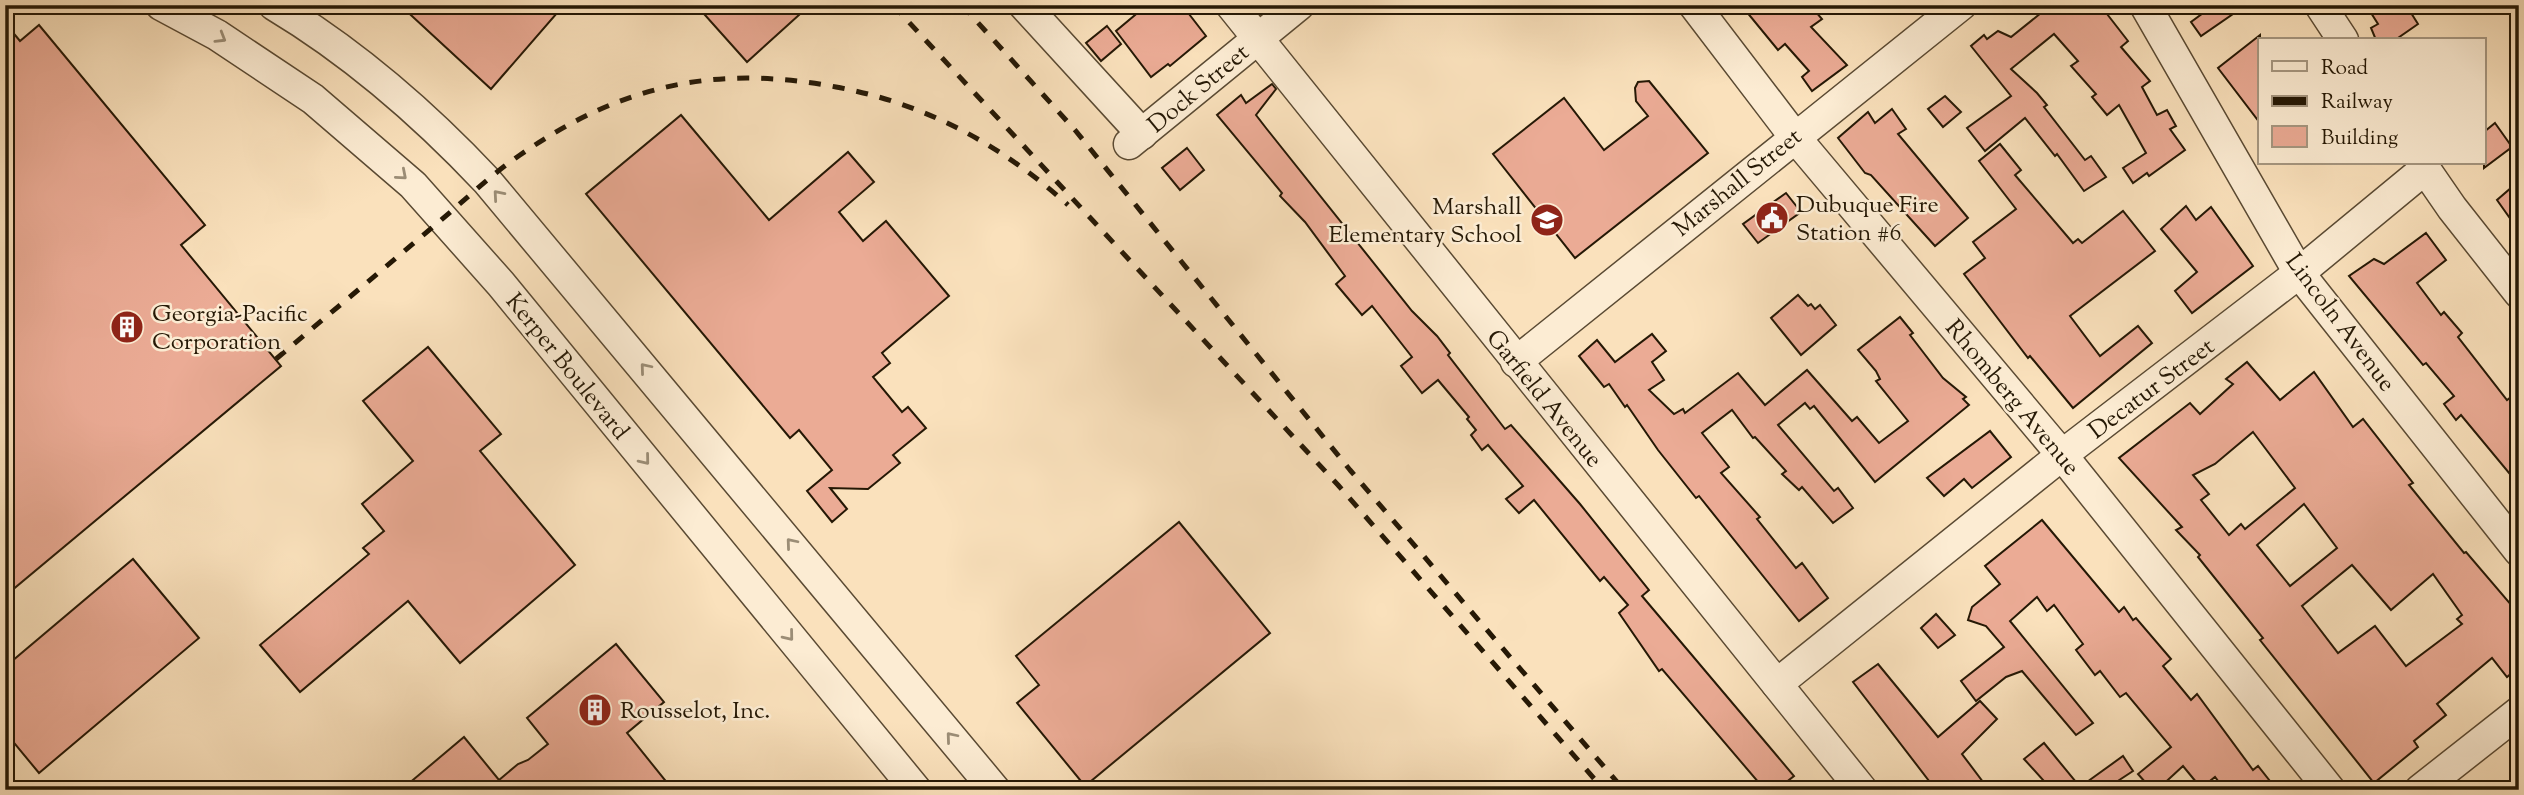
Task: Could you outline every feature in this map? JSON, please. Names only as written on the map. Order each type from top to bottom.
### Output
[{"type":"street","name":"Kerper Boulevard","points":[[161,5],[217,35],[302,91],[413,185],[501,284],[916,790]]},
{"type":"street","points":[[274,5],[349,54],[411,104],[487,181],[995,790]]},
{"type":"street","name":"Dock Street","points":[[1024,5],[1136,139],[1299,5]]},
{"type":"street","name":"Garfield Avenue","points":[[1231,5],[1862,790]]},
{"type":"street","name":"Rhomberg Avenue","points":[[1694,5],[1794,136],[2062,455],[2330,790]]},
{"type":"street","name":"Marshall Street","points":[[1516,362],[1794,136],[1961,5]]},
{"type":"street","name":"Lincoln Avenue","points":[[2145,5],[2300,273],[2519,551]]},
{"type":"street","points":[[2320,5],[2342,38]]},
{"type":"street","points":[[2423,166],[2460,219],[2519,293]]},
{"type":"street","name":"Decatur Street","points":[[1777,684],[2062,455],[2300,273],[2423,166]]},
{"type":"street","points":[[2420,790],[2519,712]]},
{"type":"building","points":[[400,5],[564,5],[491,89]]},
{"type":"building","points":[[696,5],[810,5],[747,62]]},
{"type":"building","points":[[1147,5],[1182,5],[1206,36],[1170,66],[1168,64],[1151,77],[1116,31]]},
{"type":"building","points":[[1741,5],[1810,5],[1822,19],[1811,27],[1847,65],[1812,91],[1802,77],[1809,71],[1785,44],[1778,50]]},
{"type":"building","points":[[2051,5],[2100,5],[2128,41],[2121,47],[2150,81],[2142,87],[2157,115],[2167,110],[2176,126],[2170,129],[2185,150],[2149,176],[2147,173],[2133,183],[2123,168],[2146,153],[2119,105],[2107,115],[2092,97],[2096,94],[2071,66],[2078,61],[2054,34],[2011,69],[2047,105],[2044,107],[2085,160],[2091,156],[2106,177],[2084,191],[2057,154],[2055,156],[2025,118],[1985,151],[1967,128],[2011,96],[1971,46],[1984,35],[1987,39],[1998,31],[2011,37]]},
{"type":"building","points":[[2214,5],[2246,5],[2201,36],[2191,22]]},
{"type":"building","points":[[2366,5],[2406,5],[2418,24],[2398,38],[2375,38],[2371,28],[2378,24]]},
{"type":"building","name":"Georgia-Pacific Corporation","points":[[5,23],[20,41],[39,25],[205,225],[181,245],[281,366],[5,596]]},
{"type":"building","points":[[1107,26],[1121,44],[1101,61],[1086,43]]},
{"type":"building","points":[[2260,35],[2258,120],[2218,68]]},
{"type":"building","points":[[1649,81],[1708,153],[1575,258],[1493,154],[1564,98],[1604,150],[1648,116],[1636,101],[1635,88],[1638,82]]},
{"type":"building","points":[[1272,84],[1276,89],[1256,115],[1412,311],[1437,336],[1450,353],[1448,355],[1505,429],[1511,425],[1580,504],[1649,590],[1642,596],[1794,776],[1776,790],[1765,790],[1662,669],[1659,671],[1619,613],[1628,605],[1604,577],[1600,581],[1534,500],[1519,513],[1506,499],[1523,486],[1488,445],[1482,450],[1471,435],[1476,430],[1467,419],[1469,417],[1438,380],[1422,393],[1401,366],[1412,357],[1372,306],[1362,315],[1336,284],[1345,276],[1305,222],[1280,196],[1282,193],[1217,115],[1241,95],[1246,103]]},
{"type":"building","points":[[1945,96],[1961,112],[1943,127],[1928,109]]},
{"type":"building","points":[[1892,109],[1906,129],[1898,134],[1968,218],[1935,246],[1871,175],[1865,173],[1838,138],[1868,112],[1875,123]]},
{"type":"building","points":[[681,115],[769,220],[848,152],[874,182],[839,212],[863,241],[886,221],[949,296],[882,353],[890,363],[873,377],[902,412],[908,407],[926,428],[893,455],[900,463],[868,489],[830,488],[847,509],[832,522],[807,491],[832,470],[799,430],[790,438],[586,194]]},
{"type":"building","points":[[2495,123],[2512,147],[2484,168],[2486,164],[2486,130]]},
{"type":"building","points":[[2000,144],[2021,170],[2015,175],[2073,243],[2078,239],[2082,243],[2123,211],[2155,251],[2070,316],[2100,356],[2138,326],[2152,343],[2073,408],[2030,356],[2028,358],[1964,274],[1985,258],[1973,242],[2016,209],[1979,161]]},
{"type":"building","points":[[1187,148],[1204,170],[1180,190],[1162,168]]},
{"type":"building","points":[[2519,181],[2519,231],[2497,200]]},
{"type":"building","name":"Dubuque Fire Station #6","points":[[1786,193],[1801,212],[1758,243],[1743,224]]},
{"type":"building","points":[[2186,206],[2196,220],[2211,207],[2253,266],[2192,313],[2175,291],[2197,272],[2161,229]]},
{"type":"building","points":[[2426,233],[2446,260],[2417,283],[2441,315],[2444,312],[2462,333],[2458,337],[2507,400],[2519,391],[2519,485],[2461,415],[2456,420],[2444,404],[2454,396],[2426,363],[2423,365],[2349,276],[2374,259],[2384,264]]},
{"type":"building","points":[[1798,295],[1808,306],[1811,304],[1815,309],[1820,305],[1836,325],[1801,355],[1771,318]]},
{"type":"building","points":[[1900,317],[1913,333],[1910,335],[1943,378],[1966,397],[1963,399],[1969,405],[1875,482],[1814,406],[1810,409],[1805,403],[1778,425],[1834,491],[1838,488],[1853,508],[1833,523],[1802,487],[1799,490],[1782,474],[1786,471],[1755,437],[1753,438],[1732,410],[1702,433],[1729,467],[1721,473],[1760,517],[1757,519],[1796,568],[1802,563],[1828,598],[1799,621],[1699,496],[1696,498],[1627,405],[1625,407],[1609,384],[1604,387],[1579,356],[1597,340],[1615,362],[1652,334],[1666,351],[1652,362],[1664,380],[1649,390],[1674,414],[1683,409],[1685,413],[1738,373],[1765,405],[1807,370],[1852,421],[1857,417],[1879,443],[1908,421],[1876,381],[1880,379],[1876,371],[1858,350]]},
{"type":"building","points":[[428,347],[501,434],[480,451],[575,565],[460,663],[408,601],[300,692],[260,645],[369,554],[363,548],[384,531],[362,504],[413,461],[363,401]]},
{"type":"building","points":[[2247,362],[2280,400],[2314,372],[2353,427],[2363,419],[2413,483],[2409,485],[2464,553],[2466,552],[2519,614],[2519,667],[2507,677],[2492,658],[2437,704],[2446,715],[2414,741],[2418,747],[2374,783],[2260,640],[2263,638],[2198,557],[2200,555],[2176,530],[2182,527],[2119,458],[2190,403],[2200,414],[2233,384],[2226,379]],"holes":[[[2253,432],[2295,488],[2245,529],[2241,524],[2229,535],[2201,500],[2209,494],[2193,475],[2215,464]],[[2304,504],[2337,548],[2290,586],[2257,545]],[[2352,565],[2391,610],[2433,574],[2462,615],[2457,619],[2462,624],[2406,666],[2375,626],[2338,653],[2302,606]]]},
{"type":"building","points":[[1990,431],[2011,457],[1972,488],[1964,479],[1944,496],[1927,478]]},
{"type":"building","points":[[2042,520],[2119,612],[2124,607],[2133,620],[2136,618],[2171,659],[2163,666],[2191,700],[2197,694],[2253,770],[2258,766],[2277,790],[2225,790],[2215,777],[2201,788],[2183,766],[2157,790],[2152,790],[2138,774],[2171,747],[2126,693],[2120,697],[2100,671],[2095,675],[2076,650],[2083,644],[2054,605],[2047,611],[2037,597],[2010,621],[2093,723],[2076,735],[2022,671],[2006,677],[1976,701],[1961,681],[2004,647],[1986,626],[1968,620],[1972,607],[2000,584],[1985,566]]},
{"type":"building","points":[[1179,522],[1270,633],[1085,786],[1017,703],[1039,685],[1016,656]]},
{"type":"building","points":[[133,559],[199,638],[39,773],[5,732],[5,667]]},
{"type":"building","points":[[1936,614],[1955,635],[1938,648],[1921,628]]},
{"type":"building","name":"Rousselot, Inc.","points":[[616,644],[664,702],[627,733],[673,790],[401,790],[464,737],[499,780],[548,744],[527,718]]},
{"type":"building","points":[[1878,664],[1938,737],[1980,701],[1997,719],[1962,754],[1989,790],[1936,790],[1853,682]]},
{"type":"building","points":[[2044,743],[2080,787],[2123,756],[2133,771],[2104,790],[2052,790],[2024,759]]},
{"type":"railway","points":[[893,5],[1338,485],[1604,790]]},
{"type":"railway","points":[[962,5],[1075,130],[1350,470],[1624,790]]},
{"type":"railway","points":[[276,359],[520,155],[595,112],[670,86],[750,78],[792,80],[869,94],[931,116],[989,146],[1043,183],[1068,205]]},
{"type":"place","name":"Dubuque Fire Station #6","points":[[1772,218]]},
{"type":"place","name":"Marshall Elementary School","points":[[1547,220]]},
{"type":"place","name":"Georgia-Pacific Corporation","points":[[127,327]]},
{"type":"place","name":"Rousselot, Inc.","points":[[595,710]]}]
